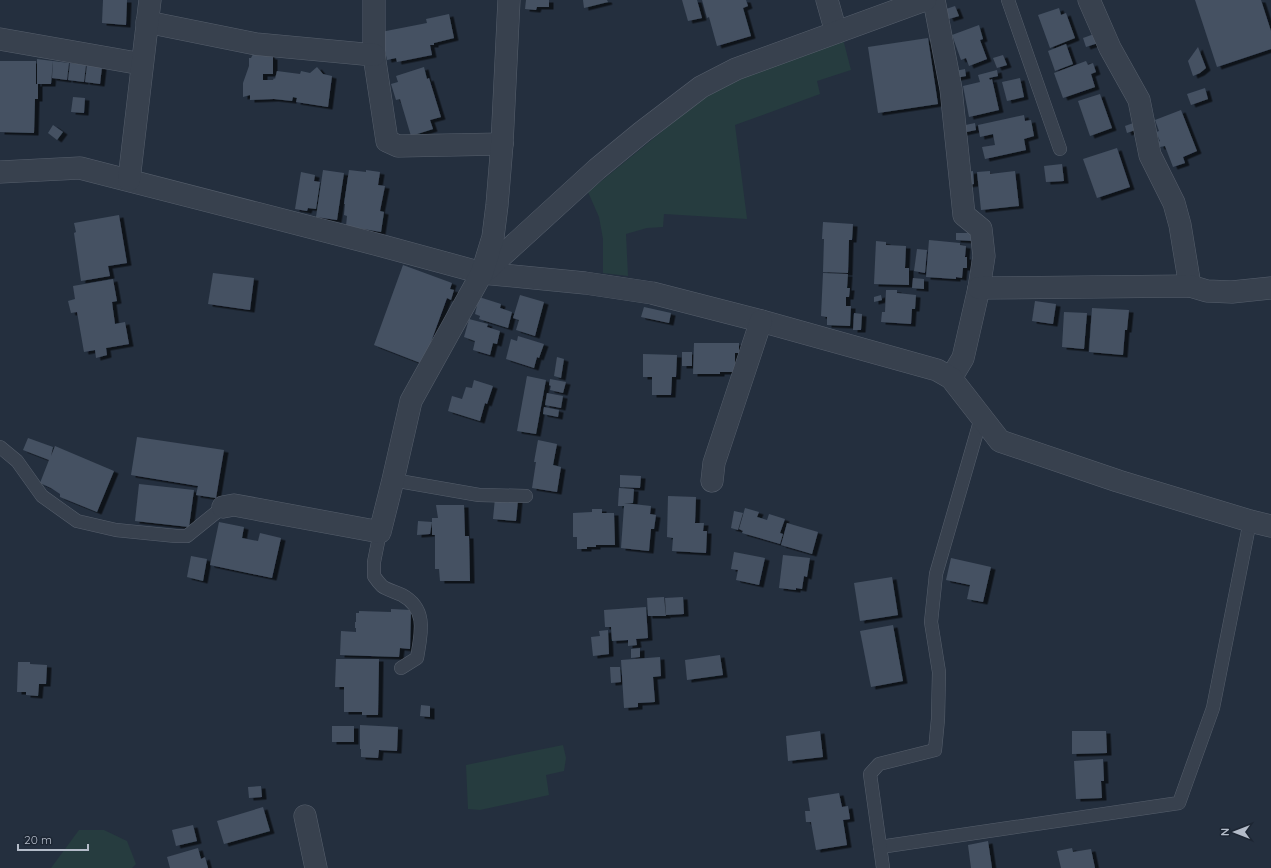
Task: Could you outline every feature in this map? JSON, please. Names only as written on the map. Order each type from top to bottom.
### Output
[{"type":"street","points":[[129,180],[150,0]]},
{"type":"street","points":[[374,0],[374,55],[387,142],[398,146],[502,144]]},
{"type":"street","points":[[223,507],[234,505],[380,532],[412,401],[482,274],[493,237],[498,205],[509,0]]},
{"type":"street","points":[[827,0],[836,32]]},
{"type":"street","points":[[482,274],[597,169],[701,87],[736,69],[925,0]]},
{"type":"street","points":[[934,0],[951,89],[964,215],[981,229],[984,256],[979,288],[963,358],[951,378]]},
{"type":"street","points":[[1089,0],[1110,48],[1139,100],[1150,155],[1174,203],[1180,225],[1190,286]]},
{"type":"street","points":[[147,22],[256,44],[374,55]]},
{"type":"street","points":[[0,39],[142,64]]},
{"type":"street","points":[[0,172],[80,168],[364,241],[482,274],[585,283],[652,293],[761,321],[937,370],[951,378],[1000,441],[1118,481],[1271,526]]},
{"type":"street","points":[[979,288],[1190,286],[1207,291],[1232,292],[1271,288]]},
{"type":"street","points":[[712,481],[714,463],[761,321]]},
{"type":"street","points":[[304,816],[316,868]]},
{"type":"lane","points":[[1008,0],[1060,149]]},
{"type":"lane","points":[[883,868],[870,774],[879,764],[935,750],[938,719],[939,672],[931,622],[936,574],[981,418]]},
{"type":"lane","points":[[0,447],[17,461],[42,496],[78,521],[116,530],[187,536],[223,507]]},
{"type":"lane","points":[[393,480],[479,495],[526,496]]},
{"type":"lane","points":[[880,847],[1179,803],[1213,708],[1250,521]]},
{"type":"lane","points":[[380,532],[374,562],[374,576],[383,587],[402,595],[414,604],[420,613],[421,634],[416,658],[401,668]]},
{"type":"green space","points":[[843,39],[851,70],[817,81],[820,94],[735,125],[747,219],[664,214],[663,227],[647,228],[626,234],[628,276],[603,273],[603,239],[599,217],[588,192],[698,102],[736,80]]},
{"type":"green space","points":[[563,745],[566,758],[564,771],[546,775],[549,795],[480,810],[468,809],[466,765]]},
{"type":"green space","points":[[79,830],[104,830],[127,841],[136,864],[132,868],[51,868]]},
{"type":"building","points":[[103,0],[127,0],[126,25],[102,23]]},
{"type":"building","points":[[526,0],[549,0],[549,7],[537,7],[536,10],[525,9]]},
{"type":"building","points":[[583,0],[607,0],[608,2],[584,8]]},
{"type":"building","points":[[682,0],[697,0],[702,18],[688,21]]},
{"type":"building","points":[[702,0],[746,0],[748,6],[743,8],[751,36],[717,46],[709,17],[707,18]]},
{"type":"building","points":[[1195,0],[1261,0],[1271,31],[1271,49],[1217,67]]},
{"type":"building","points":[[955,6],[959,16],[949,19],[946,9]]},
{"type":"building","points":[[1059,8],[1061,15],[1066,13],[1075,38],[1050,48],[1038,15]]},
{"type":"building","points":[[449,14],[454,38],[430,45],[432,55],[397,62],[396,58],[387,60],[381,32],[427,23],[426,19]]},
{"type":"building","points":[[979,25],[983,39],[980,40],[987,59],[969,66],[966,58],[961,60],[952,35]]},
{"type":"building","points":[[1097,33],[1101,42],[1086,47],[1083,38]]},
{"type":"building","points":[[928,38],[938,104],[878,113],[868,47]]},
{"type":"building","points":[[1066,44],[1073,64],[1055,71],[1048,51]]},
{"type":"building","points":[[1198,47],[1206,68],[1193,76],[1188,61]]},
{"type":"building","points":[[253,54],[269,54],[273,57],[273,74],[263,74],[263,80],[275,79],[277,71],[300,74],[301,71],[310,73],[317,67],[323,74],[332,76],[328,107],[296,102],[297,98],[293,97],[292,101],[274,99],[250,100],[250,95],[243,97],[243,83],[249,66],[249,58],[251,58]]},
{"type":"building","points":[[1003,55],[1007,65],[997,68],[993,58]]},
{"type":"building","points":[[37,59],[53,61],[51,84],[37,84]]},
{"type":"building","points":[[0,61],[36,61],[36,84],[38,84],[38,99],[35,99],[34,133],[0,132]]},
{"type":"building","points":[[53,61],[69,63],[67,80],[52,78]]},
{"type":"building","points":[[1086,61],[1088,65],[1093,63],[1096,72],[1091,74],[1095,87],[1063,98],[1054,73]]},
{"type":"building","points":[[70,63],[86,65],[84,82],[68,80]]},
{"type":"building","points":[[87,65],[102,67],[100,84],[85,82]]},
{"type":"building","points":[[424,67],[441,117],[430,120],[433,129],[411,136],[400,99],[396,100],[391,84],[398,82],[396,76]]},
{"type":"building","points":[[965,69],[966,76],[956,78],[955,71]]},
{"type":"building","points":[[997,70],[998,76],[989,78],[990,80],[992,79],[999,110],[969,117],[963,86],[980,82],[978,75]]},
{"type":"building","points":[[1020,78],[1024,97],[1007,101],[1002,82]]},
{"type":"building","points":[[1205,88],[1208,99],[1191,105],[1187,94]]},
{"type":"building","points":[[1100,94],[1112,128],[1090,136],[1078,101]]},
{"type":"building","points":[[73,97],[85,98],[84,113],[71,112]]},
{"type":"building","points":[[1181,110],[1197,151],[1183,157],[1185,163],[1173,167],[1165,146],[1160,147],[1158,142],[1160,141],[1156,132],[1159,131],[1155,120]]},
{"type":"building","points":[[1024,115],[1025,121],[1031,120],[1034,136],[1024,139],[1026,150],[985,159],[982,147],[995,145],[993,134],[980,137],[978,125]]},
{"type":"building","points":[[1136,122],[1138,129],[1127,133],[1125,126]]},
{"type":"building","points":[[975,123],[976,130],[962,133],[961,126]]},
{"type":"building","points":[[53,125],[63,132],[57,140],[48,133]]},
{"type":"building","points":[[1117,148],[1130,187],[1097,198],[1083,159]]},
{"type":"building","points":[[1062,164],[1064,181],[1046,182],[1044,166]]},
{"type":"building","points":[[323,170],[344,173],[337,220],[316,217]]},
{"type":"building","points":[[349,170],[380,172],[378,185],[385,186],[380,211],[384,212],[381,232],[346,226],[347,216],[344,215],[344,204]]},
{"type":"building","points":[[973,171],[974,184],[966,185],[965,172]]},
{"type":"building","points":[[990,171],[990,174],[1015,171],[1019,206],[981,210],[977,172]]},
{"type":"building","points":[[301,172],[315,175],[314,181],[320,182],[316,209],[308,208],[307,211],[295,209]]},
{"type":"building","points":[[119,215],[127,263],[108,266],[110,276],[81,281],[74,223]]},
{"type":"building","points":[[823,222],[853,224],[852,240],[849,240],[848,273],[823,272]]},
{"type":"building","points":[[956,233],[973,233],[973,241],[956,240]]},
{"type":"building","points":[[929,240],[960,243],[960,245],[966,246],[965,257],[967,257],[967,268],[963,268],[962,278],[926,277]]},
{"type":"building","points":[[876,241],[886,242],[886,245],[906,246],[905,268],[909,268],[909,285],[874,284]]},
{"type":"building","points":[[917,249],[927,250],[925,273],[914,271]]},
{"type":"building","points":[[403,265],[452,283],[450,289],[454,290],[451,300],[447,298],[423,364],[374,345]]},
{"type":"building","points":[[213,273],[254,278],[250,310],[208,304]]},
{"type":"building","points":[[823,273],[848,274],[847,288],[850,288],[849,297],[846,297],[846,306],[851,306],[850,326],[827,325],[827,317],[821,316]]},
{"type":"building","points":[[913,278],[924,279],[924,289],[912,288]]},
{"type":"building","points":[[113,279],[117,301],[112,302],[115,324],[125,322],[129,344],[106,348],[107,355],[96,358],[95,350],[84,352],[77,312],[71,313],[68,301],[75,299],[73,286]]},
{"type":"building","points":[[886,290],[897,290],[897,293],[916,295],[915,309],[912,309],[911,324],[881,322],[882,312],[885,312]]},
{"type":"building","points":[[520,295],[544,302],[535,336],[516,330],[519,320],[513,318]]},
{"type":"building","points":[[881,295],[882,300],[874,302],[874,297]]},
{"type":"building","points":[[479,297],[501,304],[500,308],[512,312],[508,328],[479,319],[480,316],[475,314]]},
{"type":"building","points":[[1035,301],[1056,304],[1053,324],[1032,321]]},
{"type":"building","points":[[644,307],[671,313],[669,323],[641,317]]},
{"type":"building","points":[[1092,308],[1129,310],[1127,330],[1125,330],[1123,355],[1089,352]]},
{"type":"building","points":[[1064,312],[1087,313],[1084,349],[1062,347]]},
{"type":"building","points":[[854,313],[862,314],[861,330],[853,330]]},
{"type":"building","points":[[469,319],[488,324],[487,327],[500,331],[497,344],[493,343],[490,355],[473,350],[475,341],[464,337]]},
{"type":"building","points":[[518,336],[544,344],[539,358],[537,357],[534,368],[506,359],[511,339],[517,341]]},
{"type":"building","points":[[694,343],[739,343],[739,353],[735,353],[735,372],[720,372],[720,374],[693,374]]},
{"type":"building","points":[[682,352],[692,352],[692,366],[682,366]]},
{"type":"building","points":[[643,354],[677,355],[676,377],[672,377],[671,395],[652,395],[652,377],[643,377]]},
{"type":"building","points":[[557,357],[564,359],[561,378],[554,376]]},
{"type":"building","points":[[527,376],[546,380],[536,434],[517,431]]},
{"type":"building","points":[[550,379],[566,382],[563,393],[550,390]]},
{"type":"building","points":[[474,380],[493,386],[487,404],[485,403],[480,421],[448,411],[452,396],[462,399],[466,387],[472,388]]},
{"type":"building","points":[[547,393],[563,396],[561,408],[545,405]]},
{"type":"building","points":[[544,407],[559,410],[558,417],[543,414]]},
{"type":"building","points":[[137,437],[224,450],[216,498],[196,495],[198,486],[131,475]]},
{"type":"building","points":[[28,438],[53,447],[51,456],[55,446],[114,471],[97,512],[60,497],[60,494],[40,483],[49,460],[23,450]]},
{"type":"building","points":[[538,440],[557,444],[553,465],[561,467],[557,492],[532,488],[536,462],[534,462]]},
{"type":"building","points":[[620,475],[641,476],[640,488],[620,487]]},
{"type":"building","points":[[139,484],[194,490],[189,527],[135,521]]},
{"type":"building","points":[[619,488],[634,489],[633,503],[624,503],[651,506],[650,514],[656,515],[654,529],[651,529],[649,551],[621,548],[624,506],[618,506]]},
{"type":"building","points":[[668,496],[696,497],[695,523],[704,523],[703,531],[707,531],[706,553],[672,551],[673,538],[667,537]]},
{"type":"building","points":[[495,498],[518,500],[516,521],[493,519]]},
{"type":"building","points":[[436,505],[464,505],[465,536],[469,536],[470,581],[440,581],[439,569],[435,569],[435,535],[432,535],[432,518],[438,518]]},
{"type":"building","points":[[745,508],[759,512],[757,517],[767,520],[769,514],[785,519],[780,533],[783,534],[780,544],[742,533],[743,531],[739,529]]},
{"type":"building","points":[[592,509],[602,509],[602,513],[614,513],[615,545],[596,545],[596,547],[587,547],[587,549],[577,549],[577,537],[573,537],[573,513],[592,512]]},
{"type":"building","points":[[734,511],[743,513],[738,530],[731,528]]},
{"type":"building","points":[[418,521],[432,522],[430,534],[417,535]]},
{"type":"building","points":[[219,522],[244,527],[242,538],[258,541],[260,533],[281,538],[272,578],[210,565]]},
{"type":"building","points":[[787,523],[818,532],[812,554],[781,545]]},
{"type":"building","points":[[734,552],[765,558],[759,585],[736,580],[738,570],[731,569]]},
{"type":"building","points":[[783,555],[810,558],[807,577],[804,576],[802,589],[796,588],[796,590],[779,588]]},
{"type":"building","points":[[191,556],[207,559],[203,581],[187,577]]},
{"type":"building","points":[[951,558],[991,567],[983,602],[967,599],[970,585],[946,580]]},
{"type":"building","points":[[892,577],[898,615],[860,621],[854,583]]},
{"type":"building","points":[[664,597],[666,616],[648,616],[647,598]]},
{"type":"building","points":[[683,597],[684,614],[666,615],[665,598]]},
{"type":"building","points":[[646,607],[648,638],[636,639],[637,645],[628,646],[628,640],[612,641],[611,627],[605,627],[604,610]]},
{"type":"building","points":[[391,609],[411,610],[410,649],[400,648],[399,657],[340,655],[341,631],[356,632],[356,613],[359,613],[359,611],[391,612]]},
{"type":"building","points":[[893,625],[903,681],[871,687],[860,631]]},
{"type":"building","points":[[608,630],[609,654],[593,656],[591,637],[600,636],[599,631]]},
{"type":"building","points":[[640,648],[640,657],[631,658],[631,649]]},
{"type":"building","points":[[720,655],[723,675],[687,680],[685,660]]},
{"type":"building","points":[[660,657],[661,676],[653,677],[655,702],[638,703],[638,707],[624,708],[621,660]]},
{"type":"building","points":[[336,659],[379,659],[378,715],[362,715],[362,712],[344,712],[344,687],[335,687]]},
{"type":"building","points":[[18,662],[30,662],[30,664],[47,665],[46,684],[39,684],[38,696],[26,695],[26,692],[17,692]]},
{"type":"building","points":[[610,667],[620,667],[621,682],[611,683]]},
{"type":"building","points":[[421,705],[430,706],[430,717],[420,716]]},
{"type":"building","points":[[360,725],[398,727],[397,751],[379,750],[378,758],[361,757]]},
{"type":"building","points":[[332,726],[354,726],[354,742],[332,742]]},
{"type":"building","points":[[820,731],[823,757],[788,761],[786,736]]},
{"type":"building","points":[[1072,731],[1106,731],[1107,753],[1072,754]]},
{"type":"building","points":[[1103,759],[1104,781],[1101,781],[1102,798],[1076,799],[1074,761]]},
{"type":"building","points":[[261,786],[262,797],[249,798],[248,787]]},
{"type":"building","points":[[839,793],[842,807],[848,806],[850,819],[843,820],[847,845],[816,850],[811,822],[806,822],[805,811],[810,811],[808,798]]},
{"type":"building","points":[[263,807],[270,831],[224,844],[217,821]]},
{"type":"building","points":[[193,825],[197,841],[176,846],[172,830]]},
{"type":"building","points":[[988,841],[992,868],[971,868],[968,845]]},
{"type":"building","points":[[198,848],[201,859],[205,857],[208,868],[170,868],[167,857]]},
{"type":"building","points":[[1072,848],[1073,852],[1091,849],[1095,868],[1061,868],[1057,851]]}]
